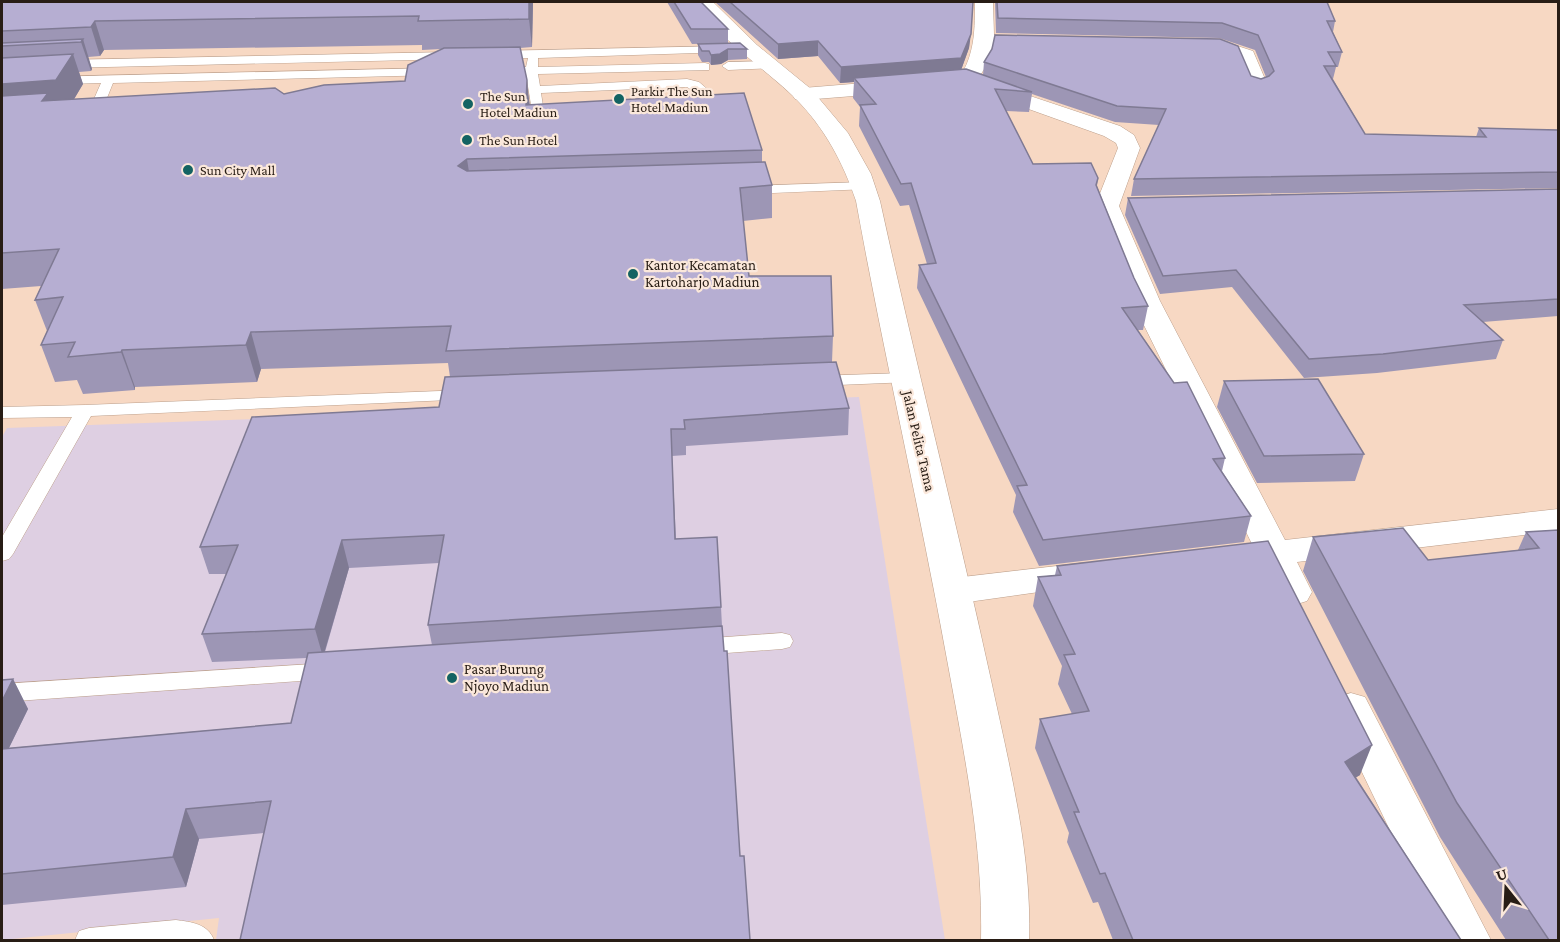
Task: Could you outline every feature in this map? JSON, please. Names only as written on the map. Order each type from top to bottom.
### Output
[{"type":"street","name":"Jalan Pelita Tama","points":[[703,2],[750,60],[803,94],[840,138],[868,201],[904,378],[954,591],[994,798],[1003,861],[1006,903],[1005,940]]},
{"type":"street","points":[[967,81],[976,70],[985,41],[984,2]]},
{"type":"street","points":[[985,41],[1055,42]]},
{"type":"street","points":[[1172,45],[1219,46],[1237,50],[1246,55],[1257,86]]},
{"type":"street","points":[[803,94],[967,81],[1112,131],[1126,140],[1129,148],[1114,184],[1146,302],[1305,616]]},
{"type":"street","points":[[1226,558],[1558,520]]},
{"type":"street","points":[[954,591],[1120,571]]},
{"type":"street","points":[[1337,678],[1467,940]]},
{"type":"lane","points":[[683,51],[688,67]]},
{"type":"lane","points":[[482,55],[683,51],[750,60]]},
{"type":"lane","points":[[535,54],[531,70],[539,111],[552,116],[576,114]]},
{"type":"lane","points":[[52,61],[73,63],[455,55],[447,72],[418,86]]},
{"type":"lane","points":[[65,78],[73,63]]},
{"type":"lane","points":[[483,71],[705,67]]},
{"type":"lane","points":[[2,82],[65,78],[447,72]]},
{"type":"lane","points":[[109,78],[96,110],[80,117],[110,114]]},
{"type":"lane","points":[[534,90],[687,83],[695,85],[713,99],[713,102],[707,106],[683,107]]},
{"type":"lane","points":[[732,190],[863,186]]},
{"type":"lane","points":[[798,382],[904,378]]},
{"type":"lane","points":[[2,412],[85,411],[489,394]]},
{"type":"lane","points":[[2,554],[85,411]]},
{"type":"lane","points":[[675,648],[782,641]]},
{"type":"lane","points":[[2,693],[344,670]]},
{"type":"lane","points":[[89,940],[176,932],[190,934],[200,940]]},
{"type":"shaded area","name":"Pasar Burung Njoyo Madiun","points":[[859,397],[945,940],[216,940],[219,918],[2,940],[2,437],[7,428]]},
{"type":"building","points":[[2,2],[529,2],[529,19],[418,21],[419,16],[95,21],[91,27],[2,31]]},
{"type":"building","points":[[674,2],[701,2],[728,29],[691,29]]},
{"type":"building","points":[[730,2],[973,2],[971,34],[961,58],[841,67],[818,41],[778,44]]},
{"type":"building","points":[[997,2],[1327,2],[1335,21],[1327,21],[1342,52],[1328,52],[1336,66],[1324,66],[1365,134],[1486,137],[1479,128],[1558,130],[1558,172],[1134,179],[1166,109],[1117,106],[984,62],[992,49],[995,35],[1220,39],[1238,46],[1251,76],[1261,79],[1274,71],[1258,35],[1222,23],[998,18]]},
{"type":"building","points":[[83,39],[81,42],[2,46],[2,43]]},
{"type":"building","points":[[740,43],[747,49],[728,49],[720,54],[711,55],[709,51],[702,51],[698,44]]},
{"type":"building","points":[[520,47],[527,80],[526,105],[744,93],[762,150],[467,159],[458,166],[467,171],[765,162],[772,185],[740,188],[749,276],[831,276],[833,336],[446,351],[451,326],[251,332],[246,345],[122,350],[121,352],[68,357],[75,342],[41,345],[63,297],[35,300],[59,249],[2,253],[2,96],[48,93],[42,101],[275,88],[284,94],[324,85],[405,81],[408,65],[444,48]]},
{"type":"building","points":[[73,54],[56,80],[2,84],[2,58]]},
{"type":"building","points":[[966,69],[1032,92],[995,89],[1033,164],[1091,163],[1098,178],[1096,185],[1134,278],[1148,306],[1122,308],[1174,383],[1187,382],[1225,458],[1213,459],[1251,516],[1043,540],[1017,486],[1027,485],[919,265],[936,263],[911,183],[901,184],[860,105],[876,104],[854,78]]},
{"type":"building","points":[[1558,189],[1558,299],[1464,305],[1503,340],[1383,354],[1309,359],[1236,270],[1163,276],[1128,198]]},
{"type":"building","points":[[836,362],[849,408],[684,420],[685,429],[671,429],[675,539],[717,537],[721,607],[428,625],[444,535],[342,540],[315,629],[202,634],[238,545],[200,547],[252,417],[439,407],[445,377]]},
{"type":"building","points":[[1318,379],[1364,454],[1264,456],[1224,381]]},
{"type":"building","points":[[1403,528],[1428,560],[1539,548],[1526,532],[1558,530],[1558,940],[1549,940],[1457,803],[1313,537]]},
{"type":"building","points":[[1268,541],[1372,745],[1345,762],[1461,940],[1133,940],[1105,873],[1100,874],[1074,812],[1079,812],[1040,719],[1089,711],[1064,655],[1075,654],[1038,577],[1061,575],[1057,566]]},
{"type":"building","points":[[722,626],[724,651],[727,651],[740,856],[744,856],[750,940],[240,940],[271,801],[186,809],[173,857],[2,874],[2,749],[291,723],[308,653]]},
{"type":"building","points":[[13,679],[2,701],[2,680]]},
{"type":"place","name":"Parkir The Sun Hotel Madiun","points":[[619,99]]},
{"type":"place","name":"The Sun Hotel Madiun","points":[[468,104]]},
{"type":"place","name":"The Sun Hotel","points":[[467,140]]},
{"type":"place","name":"Sun City Mall","points":[[188,170]]},
{"type":"place","name":"Kantor Kecamatan Kartoharjo Madiun","points":[[633,274]]},
{"type":"place","name":"Pasar Burung Njoyo Madiun","points":[[452,678]]}]
